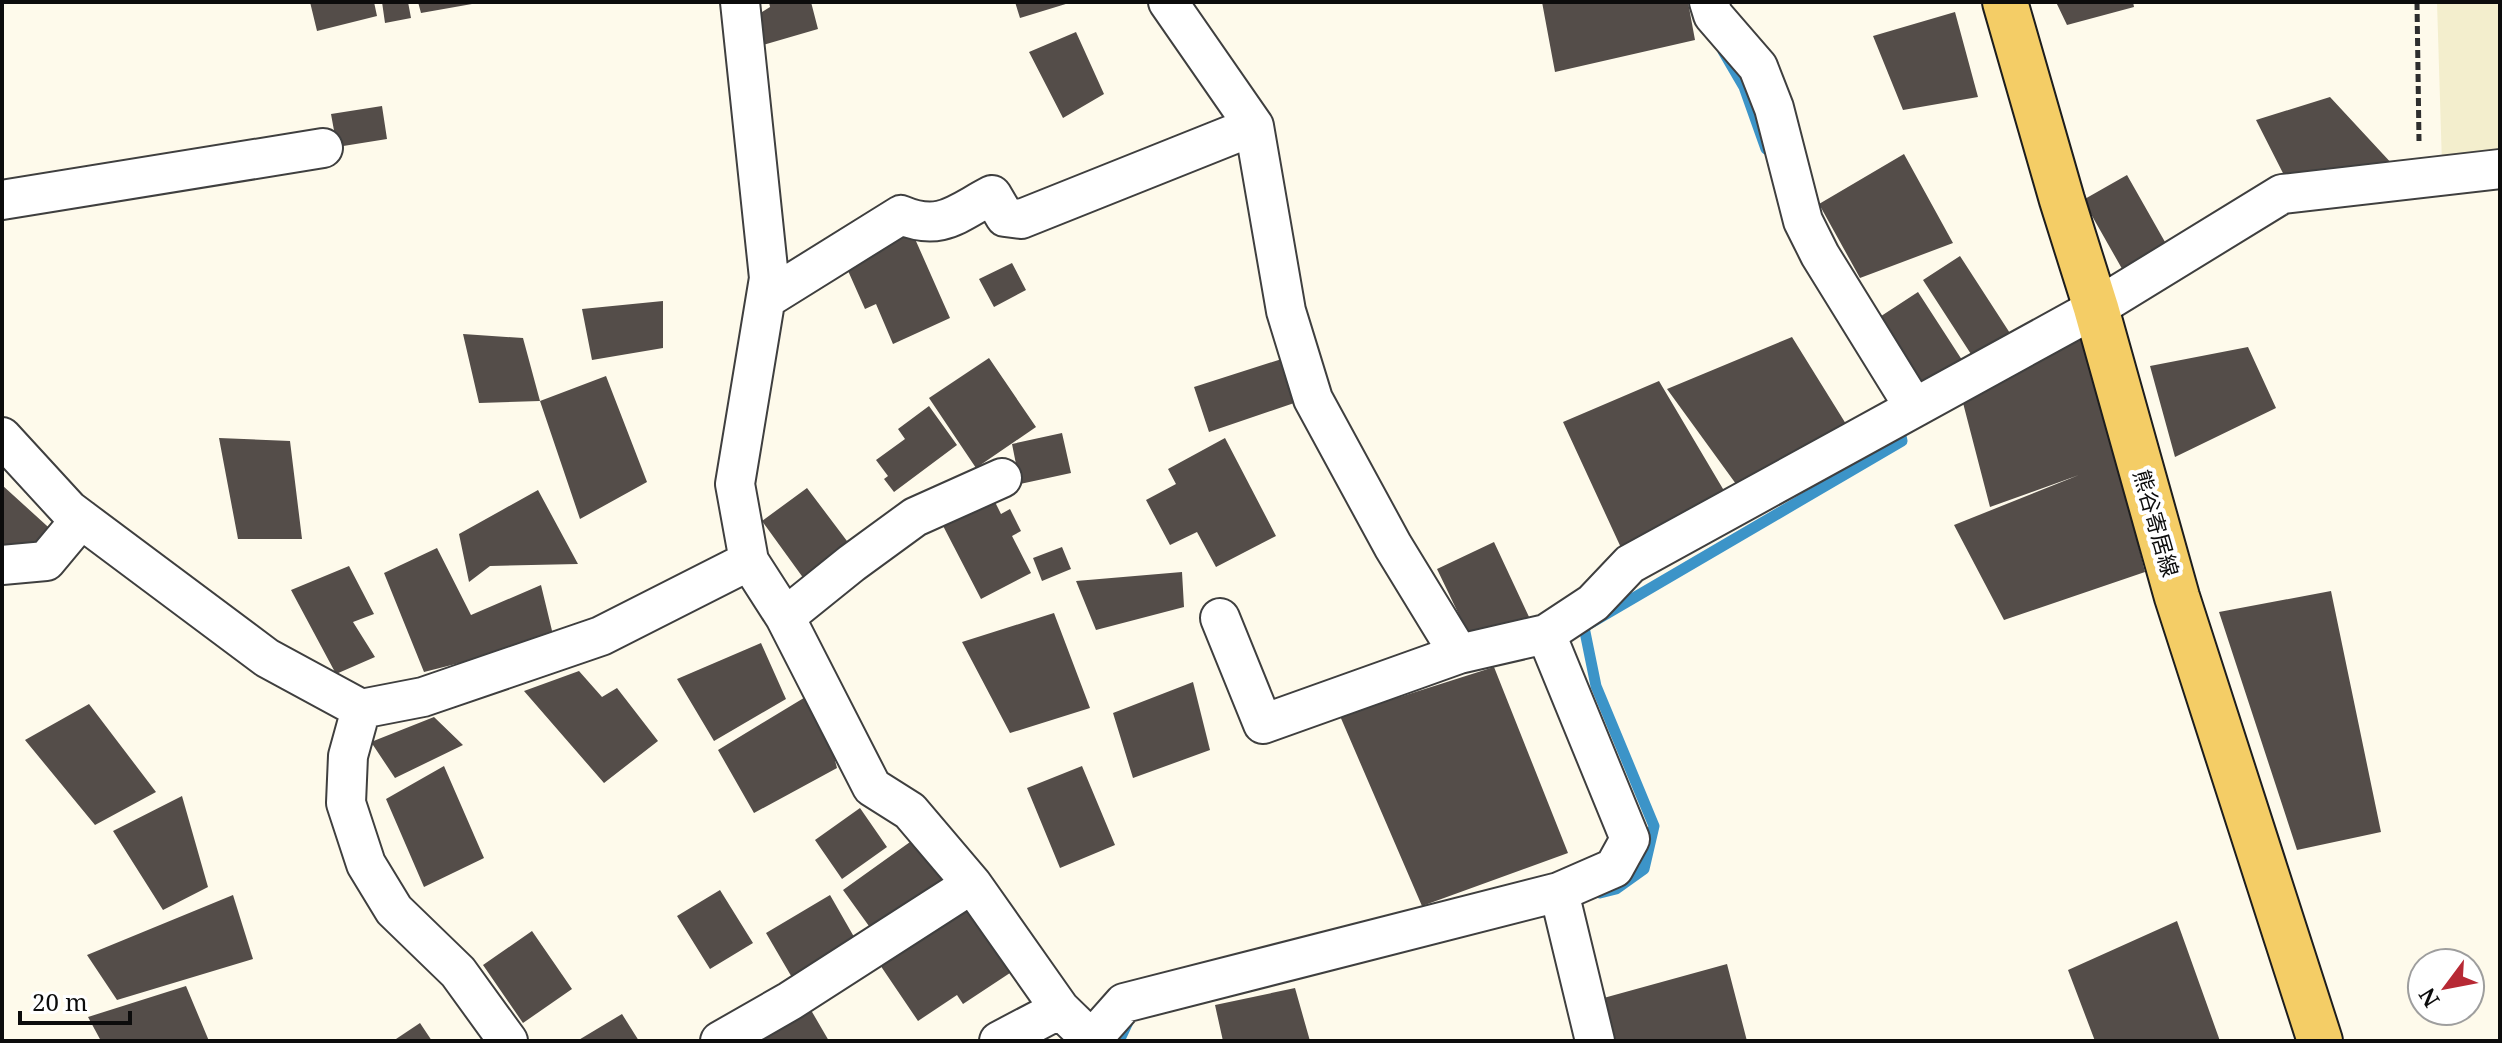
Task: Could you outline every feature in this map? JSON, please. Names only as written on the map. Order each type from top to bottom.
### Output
[{"type":"main road","name":"熊谷寄居線","points":[[2005,2],[2096,308],[2177,597],[2320,1041]]},
{"type":"street","points":[[740,2],[769,278],[735,484],[749,561],[785,617],[872,787],[910,811],[972,884],[1060,1009],[1093,1040],[1124,1003],[1559,892],[1614,868],[1630,839],[1546,634]]},
{"type":"street","points":[[1168,2],[1254,126],[1286,311],[1313,399],[1393,546],[1459,654]]},
{"type":"street","points":[[1709,2],[1713,15],[1758,67],[1774,108],[1803,221],[1820,255],[1912,408]]},
{"type":"street","points":[[766,299],[901,215],[916,221],[937,223],[992,195],[1005,217],[1021,219],[1254,126]]},
{"type":"street","points":[[2,200],[323,148]]},
{"type":"street","points":[[1220,618],[1263,724],[1459,654],[1546,634],[1593,603],[1630,564],[2096,308],[2282,194],[2500,169]]},
{"type":"street","points":[[2,437],[69,510],[267,658],[361,709],[423,697],[601,636],[749,561]]},
{"type":"street","points":[[785,617],[915,517],[1002,478]]},
{"type":"street","points":[[2,565],[46,561],[81,519]]},
{"type":"street","points":[[361,709],[348,756],[346,803],[366,864],[394,910],[458,972],[508,1041]]},
{"type":"street","points":[[720,1041],[790,1001],[972,884]]},
{"type":"street","points":[[1559,892],[1595,1041]]},
{"type":"street","points":[[999,1041],[1060,1009]]},
{"type":"path","points":[[2417,2],[2420,178]]},
{"type":"shaded area","points":[[2437,2],[2500,2],[2500,159],[2442,165]]},
{"type":"building","points":[[310,2],[374,2],[377,16],[317,31]]},
{"type":"building","points":[[382,2],[408,2],[411,18],[385,23]]},
{"type":"building","points":[[418,2],[472,2],[472,4],[421,13]]},
{"type":"building","points":[[769,2],[811,2],[818,29],[763,45],[759,14],[770,7]]},
{"type":"building","points":[[1015,2],[1069,2],[1069,3],[1020,18]]},
{"type":"building","points":[[1542,2],[1688,2],[1695,40],[1555,72]]},
{"type":"building","points":[[2056,2],[2133,2],[2134,7],[2067,25]]},
{"type":"building","points":[[1955,12],[1978,97],[1903,110],[1873,36]]},
{"type":"building","points":[[1076,32],[1104,94],[1063,118],[1029,52]]},
{"type":"building","points":[[2330,97],[2394,166],[2289,185],[2256,120]]},
{"type":"building","points":[[382,106],[387,139],[337,147],[331,114]]},
{"type":"building","points":[[1904,154],[1953,243],[1860,278],[1819,204]]},
{"type":"building","points":[[2127,175],[2169,249],[2125,274],[2083,200]]},
{"type":"building","points":[[908,223],[950,318],[893,344],[876,304],[865,309],[845,264]]},
{"type":"building","points":[[1960,256],[2017,344],[1980,368],[1923,280]]},
{"type":"building","points":[[1012,263],[1026,290],[994,307],[979,279]]},
{"type":"building","points":[[1918,292],[1964,363],[1919,392],[1872,322]]},
{"type":"building","points":[[663,301],[663,348],[592,360],[582,309]]},
{"type":"building","points":[[2094,331],[2117,460],[2145,572],[2004,620],[1954,525],[2079,475],[1990,507],[1962,399]]},
{"type":"building","points":[[463,334],[523,338],[540,401],[479,403]]},
{"type":"building","points":[[1792,337],[1846,424],[1736,484],[1667,389]]},
{"type":"building","points":[[2248,347],[2276,408],[2175,457],[2150,366]]},
{"type":"building","points":[[1288,357],[1303,400],[1209,432],[1194,387]]},
{"type":"building","points":[[989,358],[1036,427],[976,468],[929,398]]},
{"type":"building","points":[[606,376],[647,482],[580,519],[540,401]]},
{"type":"building","points":[[1659,381],[1726,494],[1623,552],[1563,422]]},
{"type":"building","points":[[929,406],[957,445],[894,492],[884,479],[888,476],[876,460],[905,439],[898,429]]},
{"type":"building","points":[[1062,433],[1071,473],[1020,484],[1012,444]]},
{"type":"building","points":[[219,438],[290,441],[302,539],[238,539]]},
{"type":"building","points":[[1225,438],[1276,536],[1216,567],[1197,532],[1170,545],[1146,500],[1176,484],[1168,469]]},
{"type":"building","points":[[2,485],[57,535],[2,552]]},
{"type":"building","points":[[807,488],[850,545],[804,579],[762,521]]},
{"type":"building","points":[[538,490],[578,564],[490,566],[469,582],[459,534]]},
{"type":"building","points":[[991,494],[1001,514],[1010,509],[1021,531],[1012,536],[1031,573],[981,599],[940,520]]},
{"type":"building","points":[[1494,542],[1530,619],[1474,646],[1437,569]]},
{"type":"building","points":[[1062,547],[1071,569],[1042,581],[1033,558]]},
{"type":"building","points":[[437,548],[471,615],[541,585],[554,639],[424,672],[384,573]]},
{"type":"building","points":[[349,566],[374,614],[353,622],[375,657],[336,674],[291,590]]},
{"type":"building","points":[[1182,572],[1184,607],[1096,630],[1076,581]]},
{"type":"building","points":[[2331,591],[2381,832],[2297,850],[2219,612]]},
{"type":"building","points":[[1054,613],[1090,708],[1010,733],[962,642]]},
{"type":"building","points":[[761,643],[786,699],[714,741],[677,679]]},
{"type":"building","points":[[1494,667],[1568,853],[1422,906],[1340,716]]},
{"type":"building","points":[[579,671],[602,697],[617,688],[658,741],[604,783],[524,691]]},
{"type":"building","points":[[1193,682],[1210,750],[1133,778],[1113,713]]},
{"type":"building","points":[[817,690],[837,768],[754,813],[718,750]]},
{"type":"building","points":[[89,704],[156,792],[95,825],[25,740]]},
{"type":"building","points":[[434,717],[463,745],[395,778],[371,742]]},
{"type":"building","points":[[444,766],[484,858],[424,887],[386,799]]},
{"type":"building","points":[[1082,766],[1115,845],[1060,868],[1027,788]]},
{"type":"building","points":[[182,796],[208,887],[163,910],[113,831]]},
{"type":"building","points":[[860,808],[887,847],[842,879],[815,840]]},
{"type":"building","points":[[917,837],[953,888],[879,940],[843,890]]},
{"type":"building","points":[[720,890],[753,943],[710,969],[677,916]]},
{"type":"building","points":[[233,895],[253,959],[117,1000],[87,955]]},
{"type":"building","points":[[830,895],[861,949],[797,986],[766,933]]},
{"type":"building","points":[[967,897],[1016,969],[963,1004],[957,995],[918,1021],[876,959]]},
{"type":"building","points":[[2177,921],[2220,1041],[2095,1041],[2068,970]]},
{"type":"building","points":[[532,931],[572,989],[523,1023],[483,965]]},
{"type":"building","points":[[1727,964],[1747,1041],[1610,1041],[1600,999]]},
{"type":"building","points":[[186,986],[209,1041],[101,1041],[88,1017]]},
{"type":"building","points":[[1295,988],[1310,1041],[1223,1041],[1215,1005]]},
{"type":"building","points":[[808,1005],[829,1041],[749,1041]]},
{"type":"building","points":[[622,1014],[639,1041],[577,1041]]},
{"type":"building","points":[[420,1023],[432,1041],[393,1041]]},
{"type":"waterway","points":[[1723,51],[1744,87],[1766,149]]},
{"type":"waterway","points":[[1600,893],[1616,889],[1644,869],[1654,826],[1596,686],[1584,627],[1902,441],[1898,422]]},
{"type":"waterway","points":[[1119,1041],[1128,1022]]}]
